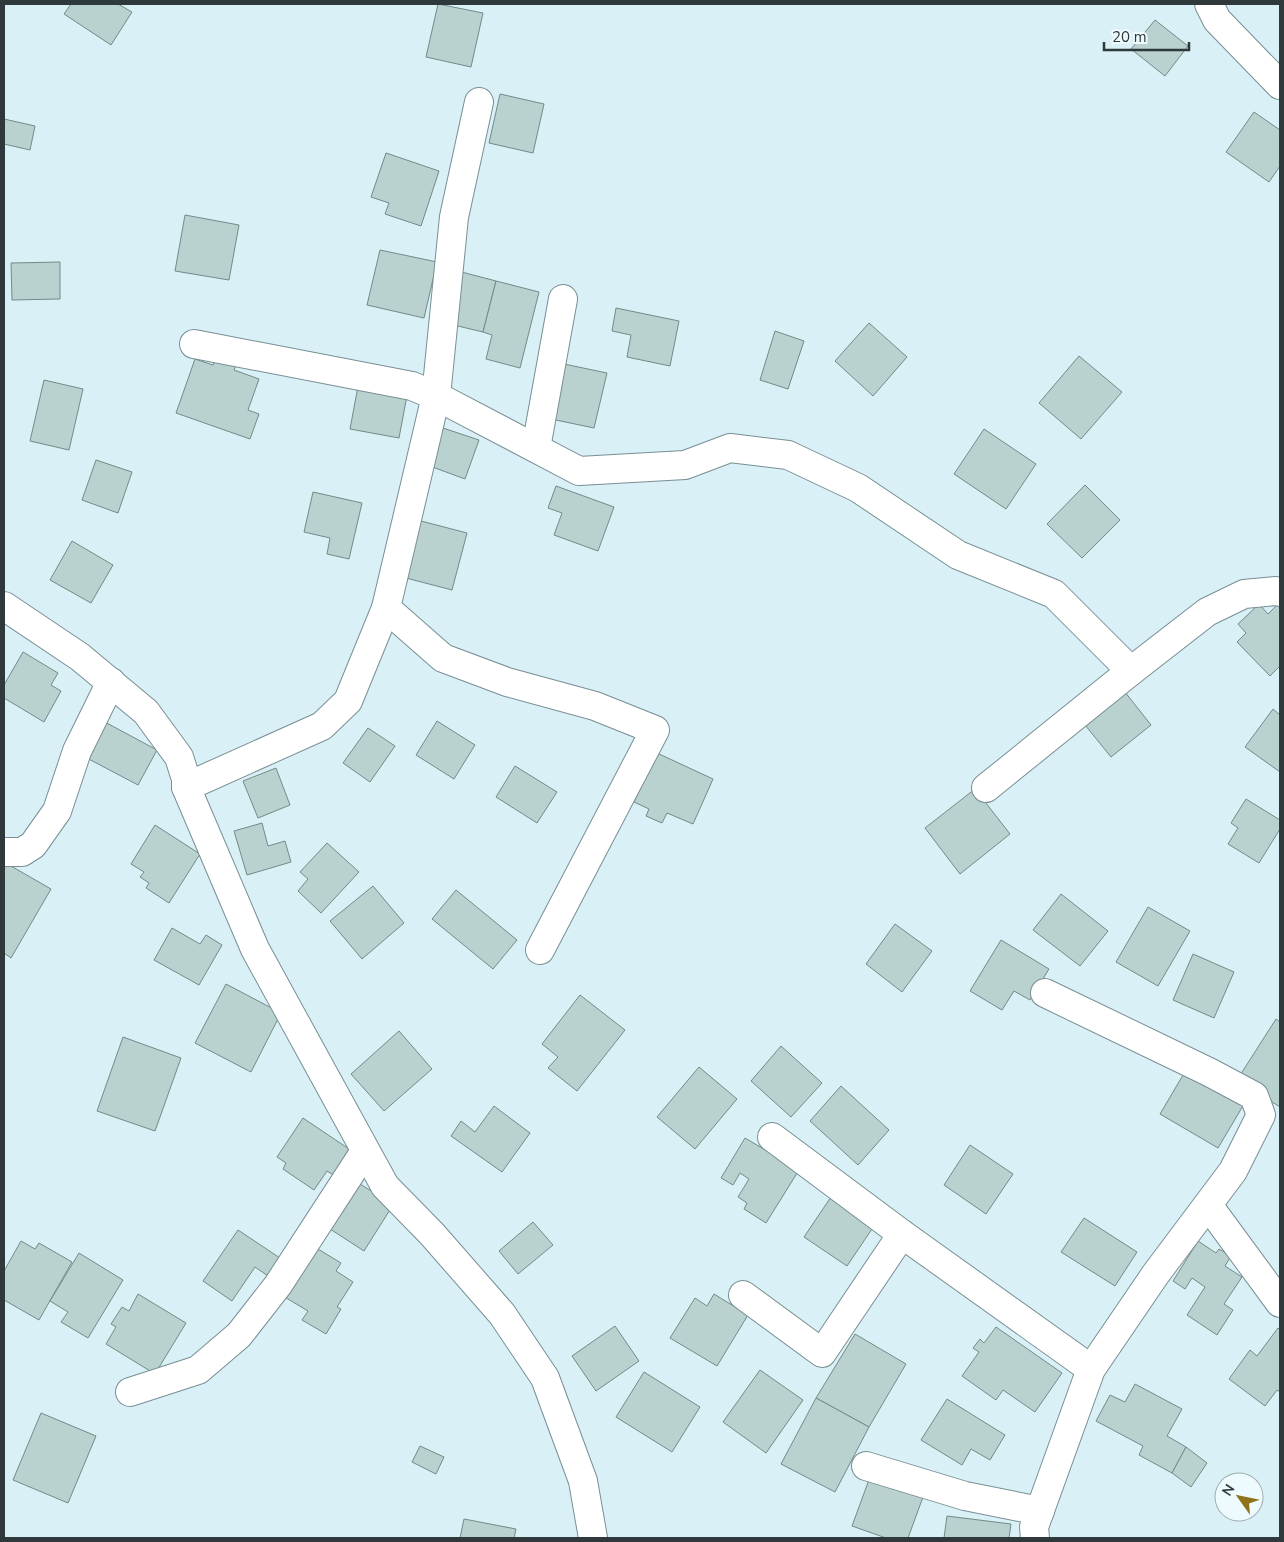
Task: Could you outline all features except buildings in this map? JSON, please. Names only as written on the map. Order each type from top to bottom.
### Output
[{"type":"street","points":[[1209,4],[1216,20],[1280,85]]},
{"type":"street","points":[[186,787],[322,726],[348,701],[386,608],[436,396],[454,217],[479,102]]},
{"type":"street","points":[[536,448],[564,299]]},
{"type":"street","points":[[194,344],[412,386],[436,396],[579,471],[685,465],[730,448],[788,455],[858,488],[958,556],[1054,594],[1131,671]]},
{"type":"street","points":[[986,788],[1207,612],[1244,594],[1280,592]]},
{"type":"street","points":[[4,606],[80,657],[146,712],[179,757],[186,779],[186,787],[255,949],[385,1186],[432,1234],[502,1314],[545,1378],[583,1481],[593,1538]]},
{"type":"street","points":[[386,608],[443,658],[507,682],[594,706],[655,730],[540,950]]},
{"type":"street","points":[[4,852],[22,852],[33,846],[57,810],[77,750],[111,682]]},
{"type":"street","points":[[1035,1538],[1034,1527],[1091,1369],[1155,1275],[1233,1171],[1262,1116],[1254,1096],[1045,992]]},
{"type":"street","points":[[772,1137],[902,1234],[1091,1369]]},
{"type":"street","points":[[130,1392],[198,1370],[239,1335],[278,1285],[365,1151]]},
{"type":"street","points":[[1208,1205],[1280,1303]]},
{"type":"street","points":[[743,1296],[822,1353],[902,1234]]},
{"type":"street","points":[[866,1466],[965,1496],[1040,1510]]}]
